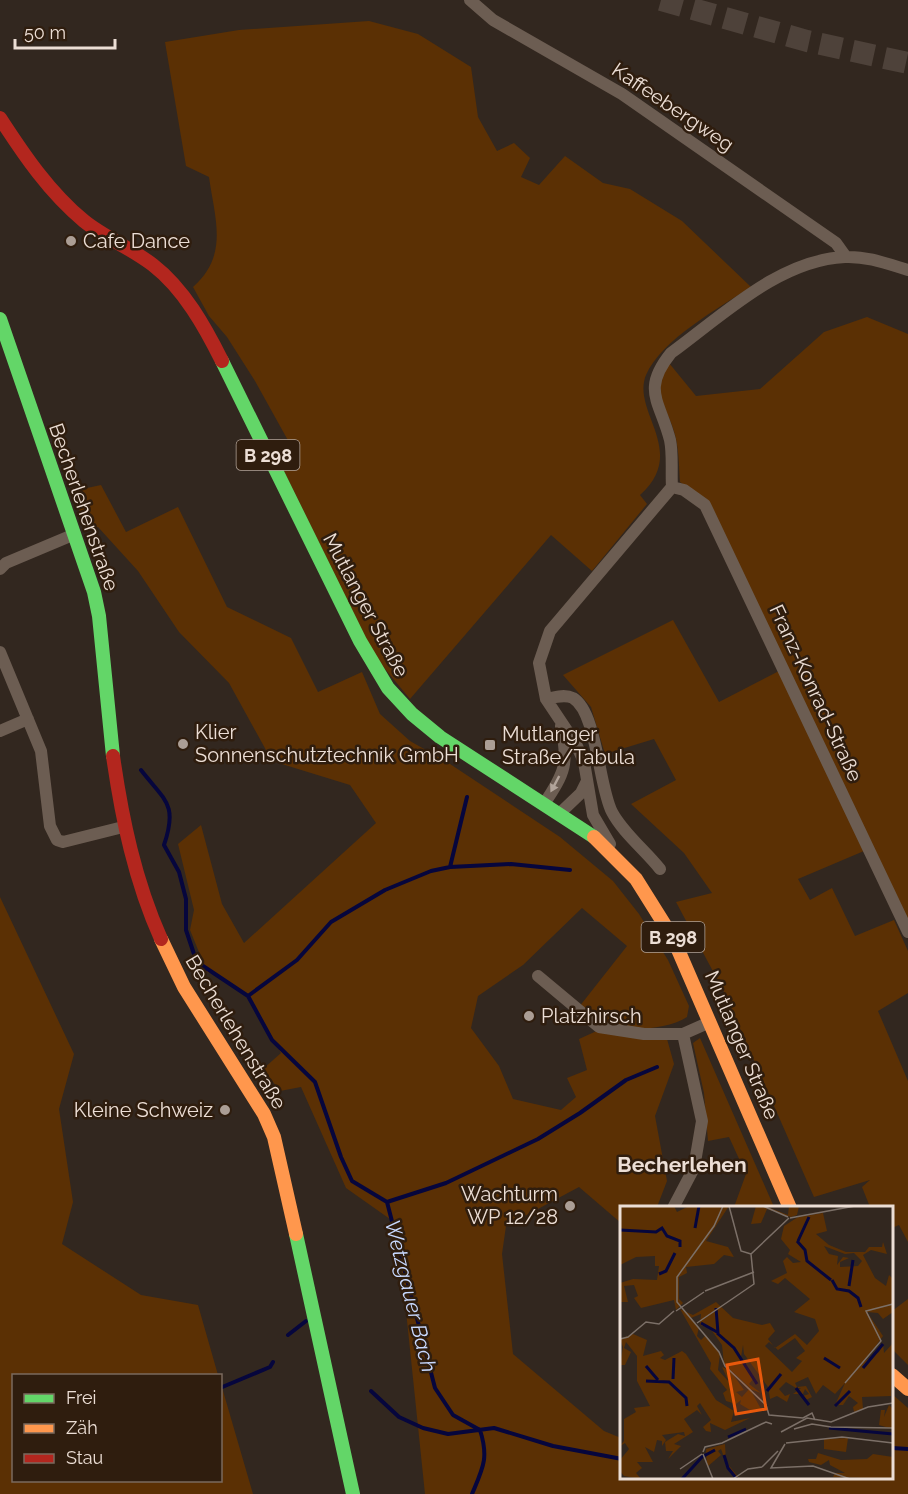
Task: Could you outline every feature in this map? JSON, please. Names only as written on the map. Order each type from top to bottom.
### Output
[{"type":"main road","name":"Mutlanger Straße","points":[[0,117],[25,159],[56,193],[98,231],[153,264],[183,295],[211,339],[344,609],[387,687],[422,722],[454,746],[559,814],[620,860],[656,905],[684,958],[789,1206]]},
{"type":"main road","name":"Becherlehenstraße","points":[[0,319],[94,592],[99,616],[115,780],[123,827],[142,896],[172,966],[210,1031],[254,1094],[274,1137],[353,1494]]},
{"type":"main road","points":[[893,1377],[908,1389]]},
{"type":"street","name":"Kaffeebergweg","points":[[470,0],[493,20],[622,94],[836,243],[846,257]]},
{"type":"street","points":[[620,860],[593,815],[588,798],[588,780],[576,744],[546,699],[539,663],[550,631],[672,487],[670,441],[655,402],[653,383],[659,368],[671,353],[763,286],[810,264],[846,257],[877,261],[908,270]]},
{"type":"street","name":"Franz-Konrad-Straße","points":[[672,487],[684,490],[705,505],[908,932]]},
{"type":"street","points":[[0,569],[6,563],[75,534]]},
{"type":"street","points":[[0,652],[41,751],[50,826],[57,840],[63,842],[123,827]]},
{"type":"street","points":[[546,699],[562,695],[573,698],[582,707],[593,740],[610,810],[619,824],[660,868]]},
{"type":"street","points":[[0,730],[28,719]]},
{"type":"street","points":[[544,804],[556,785],[566,762],[560,722]]},
{"type":"street","points":[[559,814],[581,793],[588,780]]},
{"type":"street","points":[[538,976],[599,1027],[644,1034],[683,1034],[710,1022]]},
{"type":"street","points":[[674,1206],[694,1168],[702,1121],[683,1034]]},
{"type":"shaded area","points":[[369,21],[418,34],[471,67],[478,117],[497,151],[514,143],[530,158],[521,177],[539,185],[565,156],[603,183],[630,189],[682,221],[751,287],[692,325],[665,349],[646,375],[643,389],[656,432],[660,463],[654,479],[640,495],[647,504],[592,571],[551,535],[410,699],[375,657],[279,461],[290,444],[255,381],[227,337],[209,316],[193,287],[212,262],[217,236],[216,222],[209,177],[186,166],[165,42],[239,30]]},
{"type":"shaded area","points":[[867,317],[908,334],[908,921],[701,498],[680,482],[676,439],[660,393],[663,374],[669,363],[696,396],[760,389],[824,332]]},
{"type":"shaded area","points":[[101,485],[126,532],[178,507],[227,607],[291,638],[318,692],[362,672],[380,714],[410,741],[447,762],[560,837],[613,881],[639,914],[668,960],[689,1006],[687,1017],[670,1024],[641,1029],[612,1027],[599,1021],[579,1007],[627,946],[582,908],[523,965],[478,996],[471,1028],[499,1066],[513,1099],[561,1110],[576,1097],[567,1078],[587,1070],[579,1039],[601,1029],[667,1039],[674,1064],[655,1116],[667,1181],[657,1206],[620,1206],[620,1222],[579,1187],[506,1226],[502,1254],[513,1354],[604,1431],[620,1438],[620,1479],[893,1479],[893,1395],[908,1408],[908,1494],[425,1494],[397,1224],[346,1188],[301,1087],[280,1091],[263,1069],[281,1053],[260,1015],[234,985],[207,972],[190,930],[194,910],[178,844],[201,825],[222,904],[244,943],[376,823],[350,785],[272,761],[229,683],[179,632],[138,571],[98,527],[86,531],[73,491]]},
{"type":"shaded area","points":[[673,620],[719,702],[779,671],[864,851],[798,879],[810,900],[832,888],[855,936],[894,920],[908,951],[908,993],[878,1011],[908,1081],[908,1242],[899,1225],[893,1228],[893,1206],[870,1206],[862,1187],[870,1180],[814,1197],[724,992],[676,902],[712,893],[684,853],[631,804],[676,780],[654,739],[605,754],[591,707],[563,675]]},
{"type":"shaded area","points":[[0,897],[74,1054],[59,1109],[73,1202],[62,1244],[141,1295],[198,1305],[218,1374],[12,1374],[12,1482],[222,1482],[222,1387],[253,1494],[0,1494]]},
{"type":"shaded area","points":[[700,1038],[774,1206],[734,1206],[746,1174],[729,1137],[708,1141],[704,1093],[693,1043]]},
{"type":"shaded area","points":[[908,1299],[908,1365],[893,1350],[893,1310]]},
{"type":"waterway","name":"Wetzgauer Bach","points":[[141,770],[167,804],[170,820],[164,845],[179,872],[186,899],[186,930],[194,954],[200,964],[248,996],[272,1040],[315,1082],[341,1157],[352,1181],[387,1202],[435,1388],[453,1415],[480,1430],[483,1440],[484,1463],[472,1494]]},
{"type":"waterway","points":[[450,867],[467,797]]},
{"type":"waterway","points":[[248,996],[297,960],[331,922],[385,890],[431,871],[450,867],[511,864],[570,870]]},
{"type":"waterway","points":[[387,1202],[446,1183],[538,1139],[626,1080],[657,1067]]},
{"type":"waterway","points":[[288,1335],[306,1321]]},
{"type":"waterway","points":[[222,1387],[270,1367],[273,1362]]},
{"type":"waterway","points":[[371,1391],[399,1417],[423,1428],[448,1434],[494,1428],[553,1446],[620,1459]]},
{"type":"waterway","points":[[893,1448],[908,1449]]},
{"type":"tunnel","points":[[661,0],[807,41],[908,63]]},
{"type":"traffic: fast","points":[[0,319],[94,592],[99,616],[113,756]]},
{"type":"traffic: fast","points":[[222,361],[360,641],[388,688],[412,714],[440,737],[594,837]]},
{"type":"traffic: fast","points":[[296,1234],[353,1494]]},
{"type":"traffic: slow","points":[[594,837],[636,879],[673,938],[789,1206]]},
{"type":"traffic: slow","points":[[161,939],[184,987],[264,1114],[274,1137],[296,1234]]},
{"type":"traffic: slow","points":[[893,1376],[908,1389]]},
{"type":"traffic: jam","points":[[0,118],[38,173],[71,210],[92,227],[153,265],[174,285],[201,322],[222,361]]},
{"type":"traffic: jam","points":[[113,756],[137,872],[161,939]]},
{"type":"place","name":"Cafe Dance","points":[[71,241]]},
{"type":"place","name":"Klier Sonnenschutztechnik GmbH","points":[[183,744]]},
{"type":"place","name":"Mutlanger Straße/Tabula","points":[[490,745]]},
{"type":"place","name":"Platzhirsch","points":[[529,1016]]},
{"type":"place","name":"Kleine Schweiz","points":[[225,1110]]},
{"type":"place","name":"Wachturm WP 12/28","points":[[570,1206]]},
{"type":"district","name":"Becherlehen","points":[[682,1164]]}]
